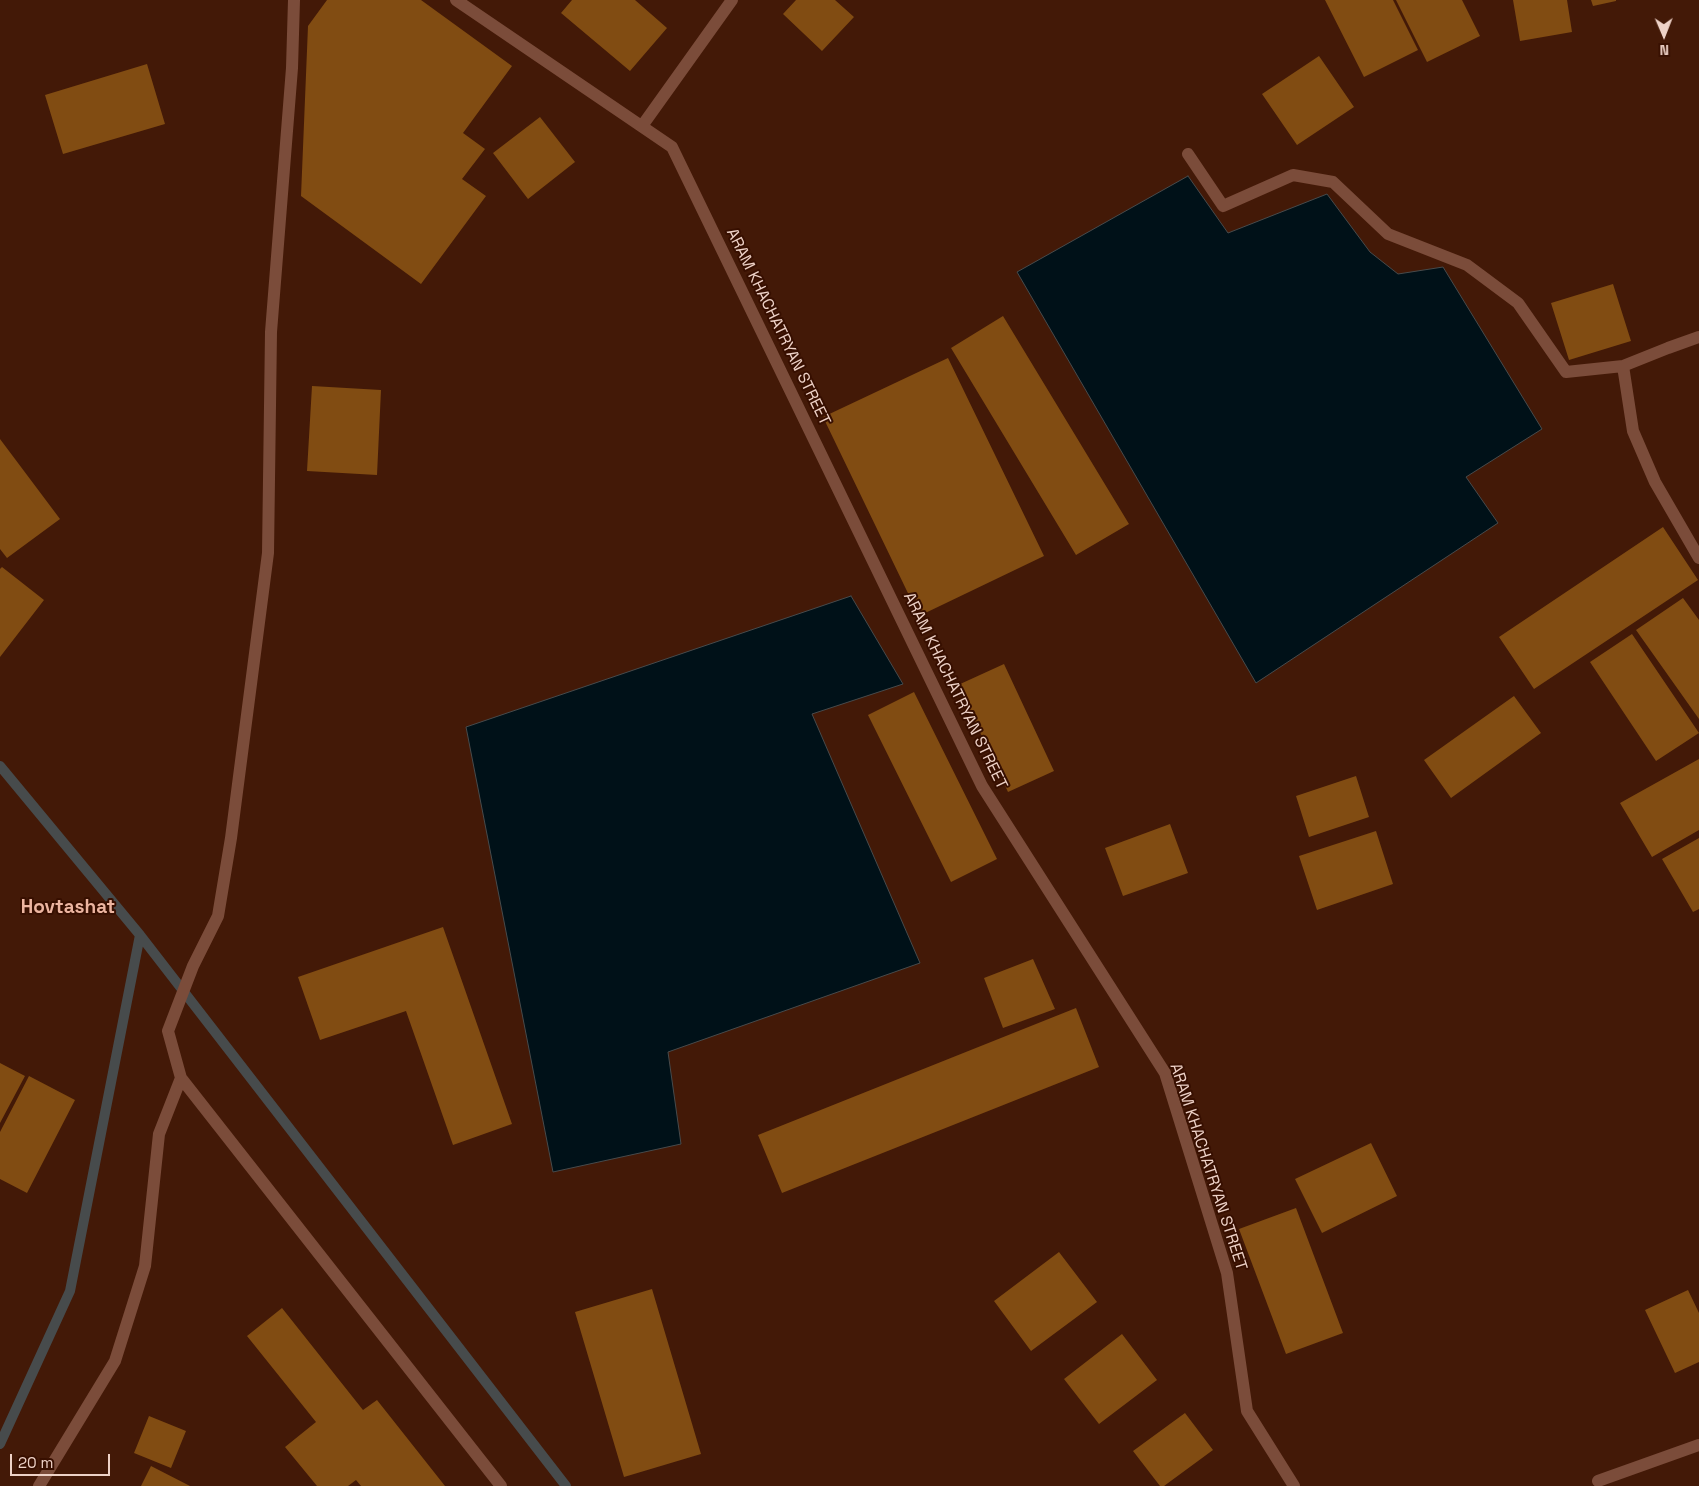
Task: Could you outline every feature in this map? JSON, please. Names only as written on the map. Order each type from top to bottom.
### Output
[{"type":"street","points":[[294,0],[292,68],[272,332],[268,552],[231,838],[218,916],[193,966],[168,1031],[181,1078],[501,1486]]},
{"type":"street","name":"ARAM KHACHATRYAN STREET","points":[[456,0],[672,147],[982,786],[1164,1073],[1228,1273],[1247,1411],[1294,1486]]},
{"type":"street","points":[[642,126],[732,0]]},
{"type":"street","points":[[1188,154],[1223,206],[1293,175],[1333,182],[1388,234],[1467,265],[1518,303],[1566,372],[1624,366],[1699,337]]},
{"type":"street","points":[[1624,366],[1633,431],[1655,482],[1699,558]]},
{"type":"street","points":[[39,1486],[115,1361],[145,1266],[158,1134],[181,1078]]},
{"type":"street","points":[[1598,1481],[1699,1445]]},
{"type":"shaded area","points":[[1188,176],[1228,233],[1327,194],[1370,252],[1398,274],[1443,267],[1542,429],[1466,477],[1498,523],[1256,683],[1017,272]]},
{"type":"shaded area","points":[[851,596],[903,684],[812,714],[920,963],[668,1052],[681,1144],[553,1172],[466,727]]},
{"type":"building","points":[[327,0],[421,0],[512,66],[463,133],[485,149],[462,179],[486,196],[421,284],[301,196],[308,26]]},
{"type":"building","points":[[572,0],[635,0],[667,28],[630,71],[561,13]]},
{"type":"building","points":[[796,0],[835,0],[854,17],[822,51],[783,14]]},
{"type":"building","points":[[1325,0],[1393,0],[1418,50],[1364,77]]},
{"type":"building","points":[[1396,0],[1462,0],[1480,36],[1427,62]]},
{"type":"building","points":[[1513,0],[1567,0],[1572,32],[1520,41]]},
{"type":"building","points":[[1591,0],[1616,0],[1616,1],[1593,6]]},
{"type":"building","points":[[1319,56],[1354,107],[1297,145],[1262,94]]},
{"type":"building","points":[[147,64],[165,124],[63,154],[45,95]]},
{"type":"building","points":[[540,117],[575,162],[528,199],[493,153]]},
{"type":"building","points":[[1613,284],[1631,341],[1569,360],[1551,303]]},
{"type":"building","points":[[1003,316],[1129,524],[1076,555],[951,348]]},
{"type":"building","points":[[948,358],[1044,556],[919,616],[823,417]]},
{"type":"building","points":[[312,386],[381,390],[377,475],[307,471]]},
{"type":"building","points":[[0,439],[60,519],[7,558],[0,549]]},
{"type":"building","points":[[1663,527],[1698,580],[1534,689],[1499,637]]},
{"type":"building","points":[[2,567],[44,600],[0,657],[0,569]]},
{"type":"building","points":[[1683,598],[1699,620],[1699,719],[1636,630]]},
{"type":"building","points":[[1632,634],[1699,733],[1656,761],[1590,662]]},
{"type":"building","points":[[1004,664],[1054,771],[1008,792],[958,685]]},
{"type":"building","points":[[914,692],[997,859],[951,882],[868,715]]},
{"type":"building","points":[[1514,696],[1541,733],[1451,798],[1424,760]]},
{"type":"building","points":[[1699,759],[1699,830],[1652,857],[1620,803]]},
{"type":"building","points":[[1356,776],[1369,817],[1309,837],[1296,796]]},
{"type":"building","points":[[1170,824],[1188,873],[1123,896],[1105,848]]},
{"type":"building","points":[[1376,831],[1393,884],[1317,910],[1299,856]]},
{"type":"building","points":[[1699,838],[1699,909],[1693,912],[1662,859]]},
{"type":"building","points":[[443,927],[512,1124],[453,1145],[406,1011],[320,1040],[298,977]]},
{"type":"building","points":[[1033,959],[1055,1009],[1003,1028],[984,978]]},
{"type":"building","points":[[1076,1008],[1099,1067],[782,1193],[758,1135]]},
{"type":"building","points":[[0,1063],[25,1076],[0,1123]]},
{"type":"building","points":[[29,1076],[75,1100],[27,1193],[0,1179],[0,1132]]},
{"type":"building","points":[[1371,1143],[1397,1196],[1322,1233],[1295,1179]]},
{"type":"building","points":[[1296,1208],[1343,1333],[1286,1354],[1239,1229]]},
{"type":"building","points":[[1059,1252],[1097,1302],[1031,1351],[994,1301]]},
{"type":"building","points":[[652,1289],[701,1454],[624,1477],[575,1312]]},
{"type":"building","points":[[1688,1290],[1699,1313],[1699,1362],[1675,1373],[1645,1310]]},
{"type":"building","points":[[282,1308],[363,1410],[377,1400],[445,1486],[361,1486],[356,1480],[348,1486],[317,1486],[285,1447],[316,1422],[247,1336]]},
{"type":"building","points":[[1122,1334],[1157,1380],[1099,1424],[1064,1379]]},
{"type":"building","points":[[1185,1413],[1213,1450],[1164,1486],[1160,1486],[1133,1451]]},
{"type":"building","points":[[149,1416],[186,1431],[171,1468],[134,1453]]},
{"type":"building","points":[[151,1466],[190,1486],[141,1486]]},
{"type":"waterway","points":[[0,766],[140,935],[566,1486]]},
{"type":"waterway","points":[[0,1444],[70,1291],[140,935]]},
{"type":"district","name":"Hovtashat","points":[[68,908]]}]
